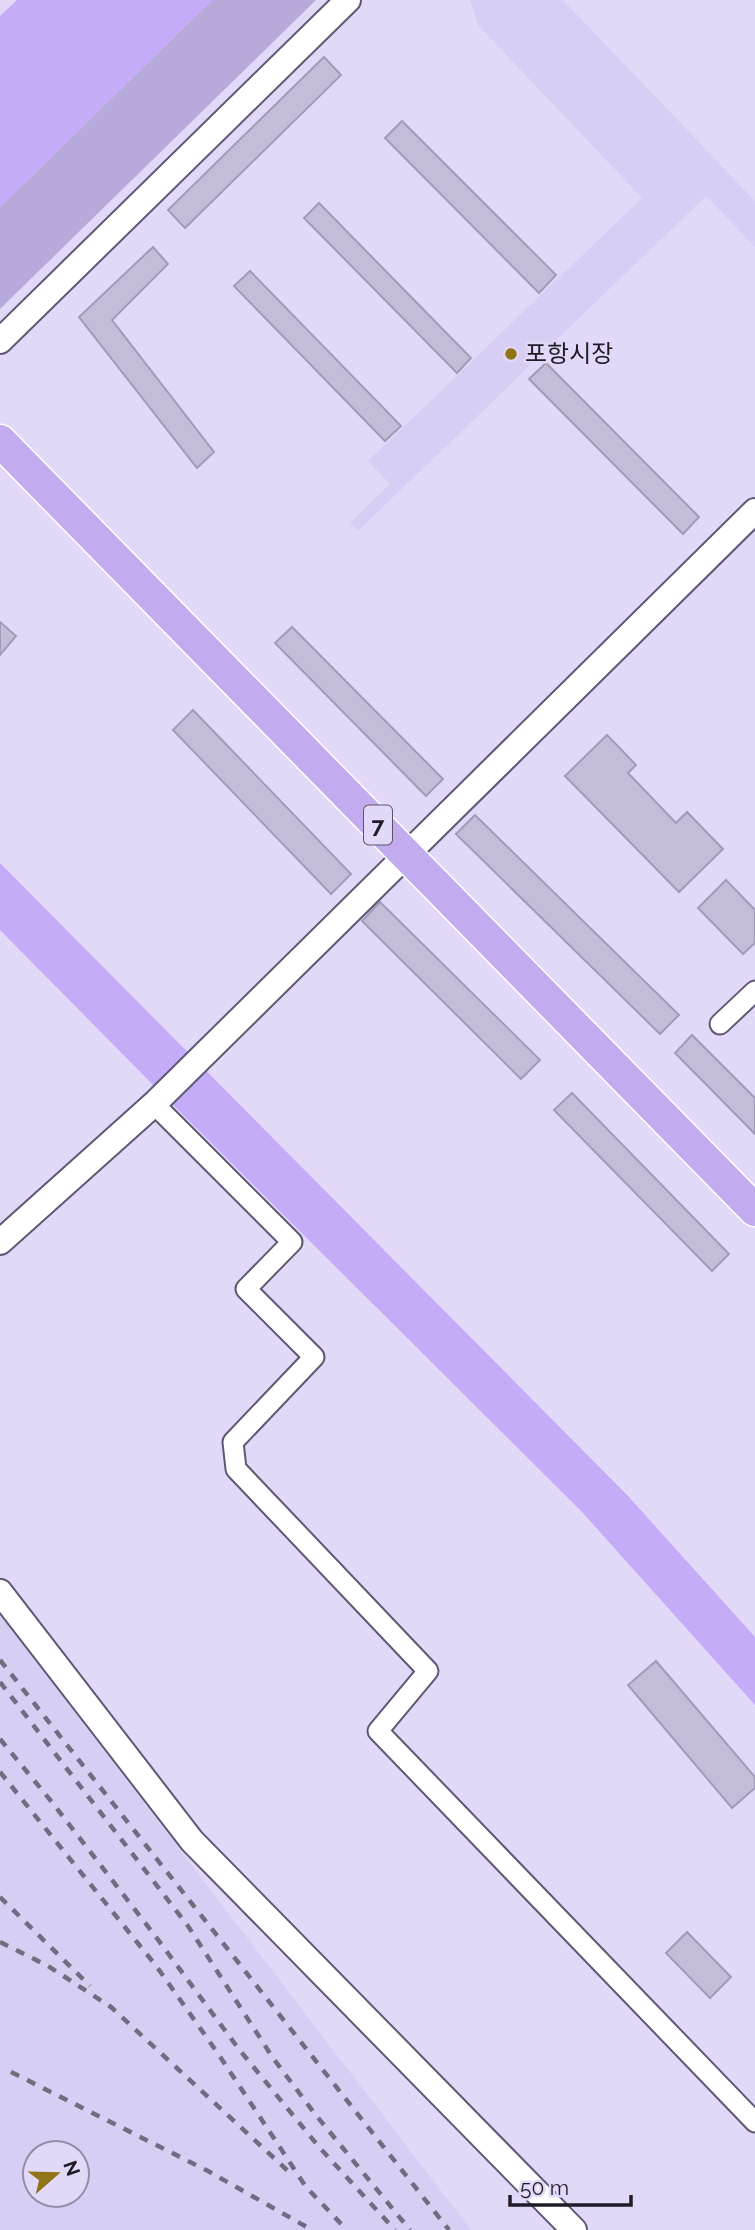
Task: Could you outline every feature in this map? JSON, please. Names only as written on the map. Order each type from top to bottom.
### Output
[{"type":"highway","name":"7","points":[[0,441],[755,1210]]},
{"type":"street","points":[[0,341],[348,0]]},
{"type":"street","points":[[0,1242],[154,1104],[755,511]]},
{"type":"street","points":[[720,1024],[755,991]]},
{"type":"street","points":[[154,1104],[292,1242],[246,1289],[314,1357],[233,1443],[236,1469],[428,1671],[378,1731],[755,2122]]},
{"type":"street","points":[[0,1592],[192,1841],[574,2230]]},
{"type":"shaded area","points":[[17,0],[212,0],[0,207],[0,16]]},
{"type":"shaded area","points":[[212,0],[316,0],[0,309],[0,207]]},
{"type":"shaded area","name":"포항시장","points":[[470,0],[563,0],[755,201],[755,247],[706,196],[358,531],[350,523],[390,484],[368,461],[642,198],[478,25]]},
{"type":"shaded area","points":[[0,863],[628,1496],[755,1637],[755,1705],[582,1512],[0,930]]},
{"type":"shaded area","points":[[0,1615],[471,2230],[0,2230]]},
{"type":"building","points":[[324,57],[341,75],[185,228],[168,210]]},
{"type":"building","points":[[402,121],[556,275],[539,293],[385,138]]},
{"type":"building","points":[[319,203],[471,358],[457,373],[304,218]]},
{"type":"building","points":[[153,247],[168,264],[112,320],[214,452],[197,468],[79,317]]},
{"type":"building","points":[[250,271],[401,426],[385,441],[234,286]]},
{"type":"building","points":[[546,363],[699,517],[683,534],[529,379]]},
{"type":"building","points":[[0,622],[16,636],[0,655]]},
{"type":"building","points":[[292,627],[443,779],[426,796],[275,643]]},
{"type":"building","points":[[193,710],[351,874],[331,894],[173,730]]},
{"type":"building","points":[[607,735],[636,765],[628,773],[676,823],[687,812],[723,849],[679,892],[565,776]]},
{"type":"building","points":[[475,815],[679,1015],[660,1034],[456,834]]},
{"type":"building","points":[[726,880],[755,910],[755,943],[743,954],[698,908]]},
{"type":"building","points":[[380,902],[540,1060],[521,1079],[362,921]]},
{"type":"building","points":[[692,1035],[755,1098],[755,1134],[675,1053]]},
{"type":"building","points":[[572,1093],[729,1254],[712,1271],[554,1110]]},
{"type":"building","points":[[656,1661],[755,1777],[755,1788],[732,1808],[628,1685]]},
{"type":"building","points":[[687,1932],[731,1977],[710,1998],[666,1953]]},
{"type":"railway","points":[[0,1660],[449,2230]]},
{"type":"railway","points":[[0,1682],[188,1926],[273,2058],[410,2230]]},
{"type":"railway","points":[[0,1739],[153,1933],[238,2048],[319,2147],[395,2230]]},
{"type":"railway","points":[[0,1772],[157,1967],[306,2187],[347,2230]]},
{"type":"railway","points":[[0,1897],[90,1986]]},
{"type":"railway","points":[[0,1942],[48,1966],[111,2007],[288,2171]]},
{"type":"railway","points":[[11,2072],[208,2171],[312,2230]]},
{"type":"place","name":"포항시장","points":[[511,354]]}]
